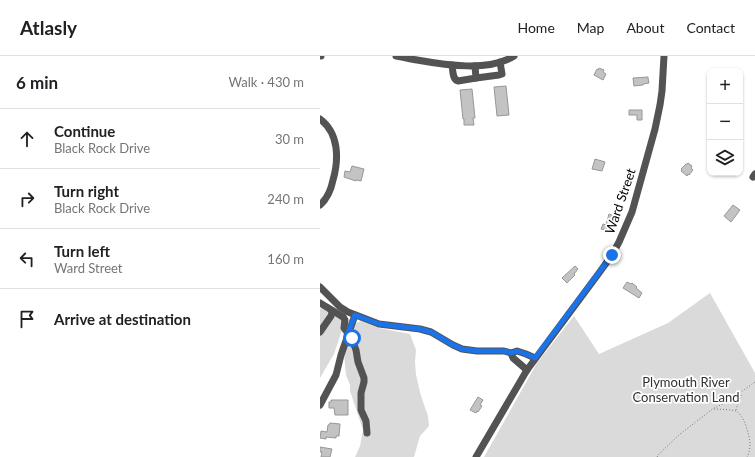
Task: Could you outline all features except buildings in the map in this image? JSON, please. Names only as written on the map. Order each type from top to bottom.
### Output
[{"type":"street","points":[[396,56],[452,65],[475,66],[500,62],[514,56]]},
{"type":"street","name":"Ward Street","points":[[476,457],[527,370],[612,255],[625,229],[635,200],[655,129],[664,76],[664,56]]},
{"type":"street","points":[[452,65],[454,78],[456,80],[502,74],[500,62]]},
{"type":"street","points":[[475,66],[476,78]]},
{"type":"street","points":[[320,119],[324,121],[333,134],[337,150],[337,158],[336,172],[331,188],[328,196],[320,205]]},
{"type":"street","points":[[320,287],[340,307],[355,315],[379,324],[420,329],[431,332],[462,349],[477,351],[504,351],[511,353],[517,351],[535,358]]},
{"type":"street","points":[[320,304],[339,314],[345,320],[344,328],[351,337],[364,378],[361,393],[361,410],[366,421],[368,433]]},
{"type":"street","points":[[320,332],[331,316],[331,310]]},
{"type":"street","points":[[320,405],[336,375],[341,355],[355,315]]},
{"type":"street","points":[[511,353],[513,358],[527,370]]},
{"type":"path","points":[[657,457],[680,434],[714,408],[727,402],[755,382]]},
{"type":"path","points":[[736,411],[741,397],[741,392]]},
{"type":"path","points":[[714,408],[736,411],[742,417],[750,443],[750,451],[747,457]]},
{"type":"green space","name":"Plymouth River Conservation Land","points":[[710,293],[755,373],[755,457],[484,457],[537,363],[574,316],[599,354],[668,323]]},
{"type":"green space","points":[[328,304],[346,314],[347,318],[334,354],[320,378],[320,309]]},
{"type":"green space","points":[[361,321],[379,328],[410,334],[416,350],[416,375],[428,416],[429,426],[420,436],[414,457],[355,457],[360,446],[363,430],[346,375],[344,354],[354,326],[356,323]]},
{"type":"route","points":[[352,338],[348,333],[355,315],[379,324],[420,329],[431,332],[462,349],[477,351],[504,351],[511,353],[517,351],[535,358],[612,255]]}]
